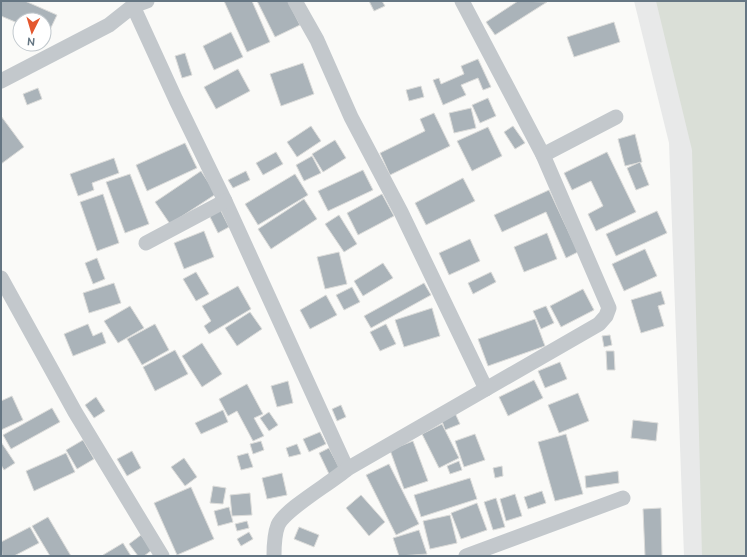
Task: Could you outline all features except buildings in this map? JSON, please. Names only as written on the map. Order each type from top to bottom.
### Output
[{"type":"street","points":[[295,1],[317,40],[350,117],[401,212],[486,389]]},
{"type":"street","points":[[274,556],[274,539],[278,524],[295,507],[347,469],[599,324],[606,316],[609,308],[543,155],[462,1]]},
{"type":"street","points":[[1,81],[110,25],[140,4],[176,100],[225,201],[347,469]]},
{"type":"street","points":[[543,155],[616,117]]},
{"type":"street","points":[[146,243],[225,201]]},
{"type":"street","points":[[1,278],[75,412],[162,556]]},
{"type":"street","points":[[466,556],[623,498]]},
{"type":"shaded area","points":[[634,1],[746,1],[746,556],[684,556],[669,143]]},
{"type":"shaded area","points":[[656,1],[746,1],[746,556],[702,556],[692,150]]}]
